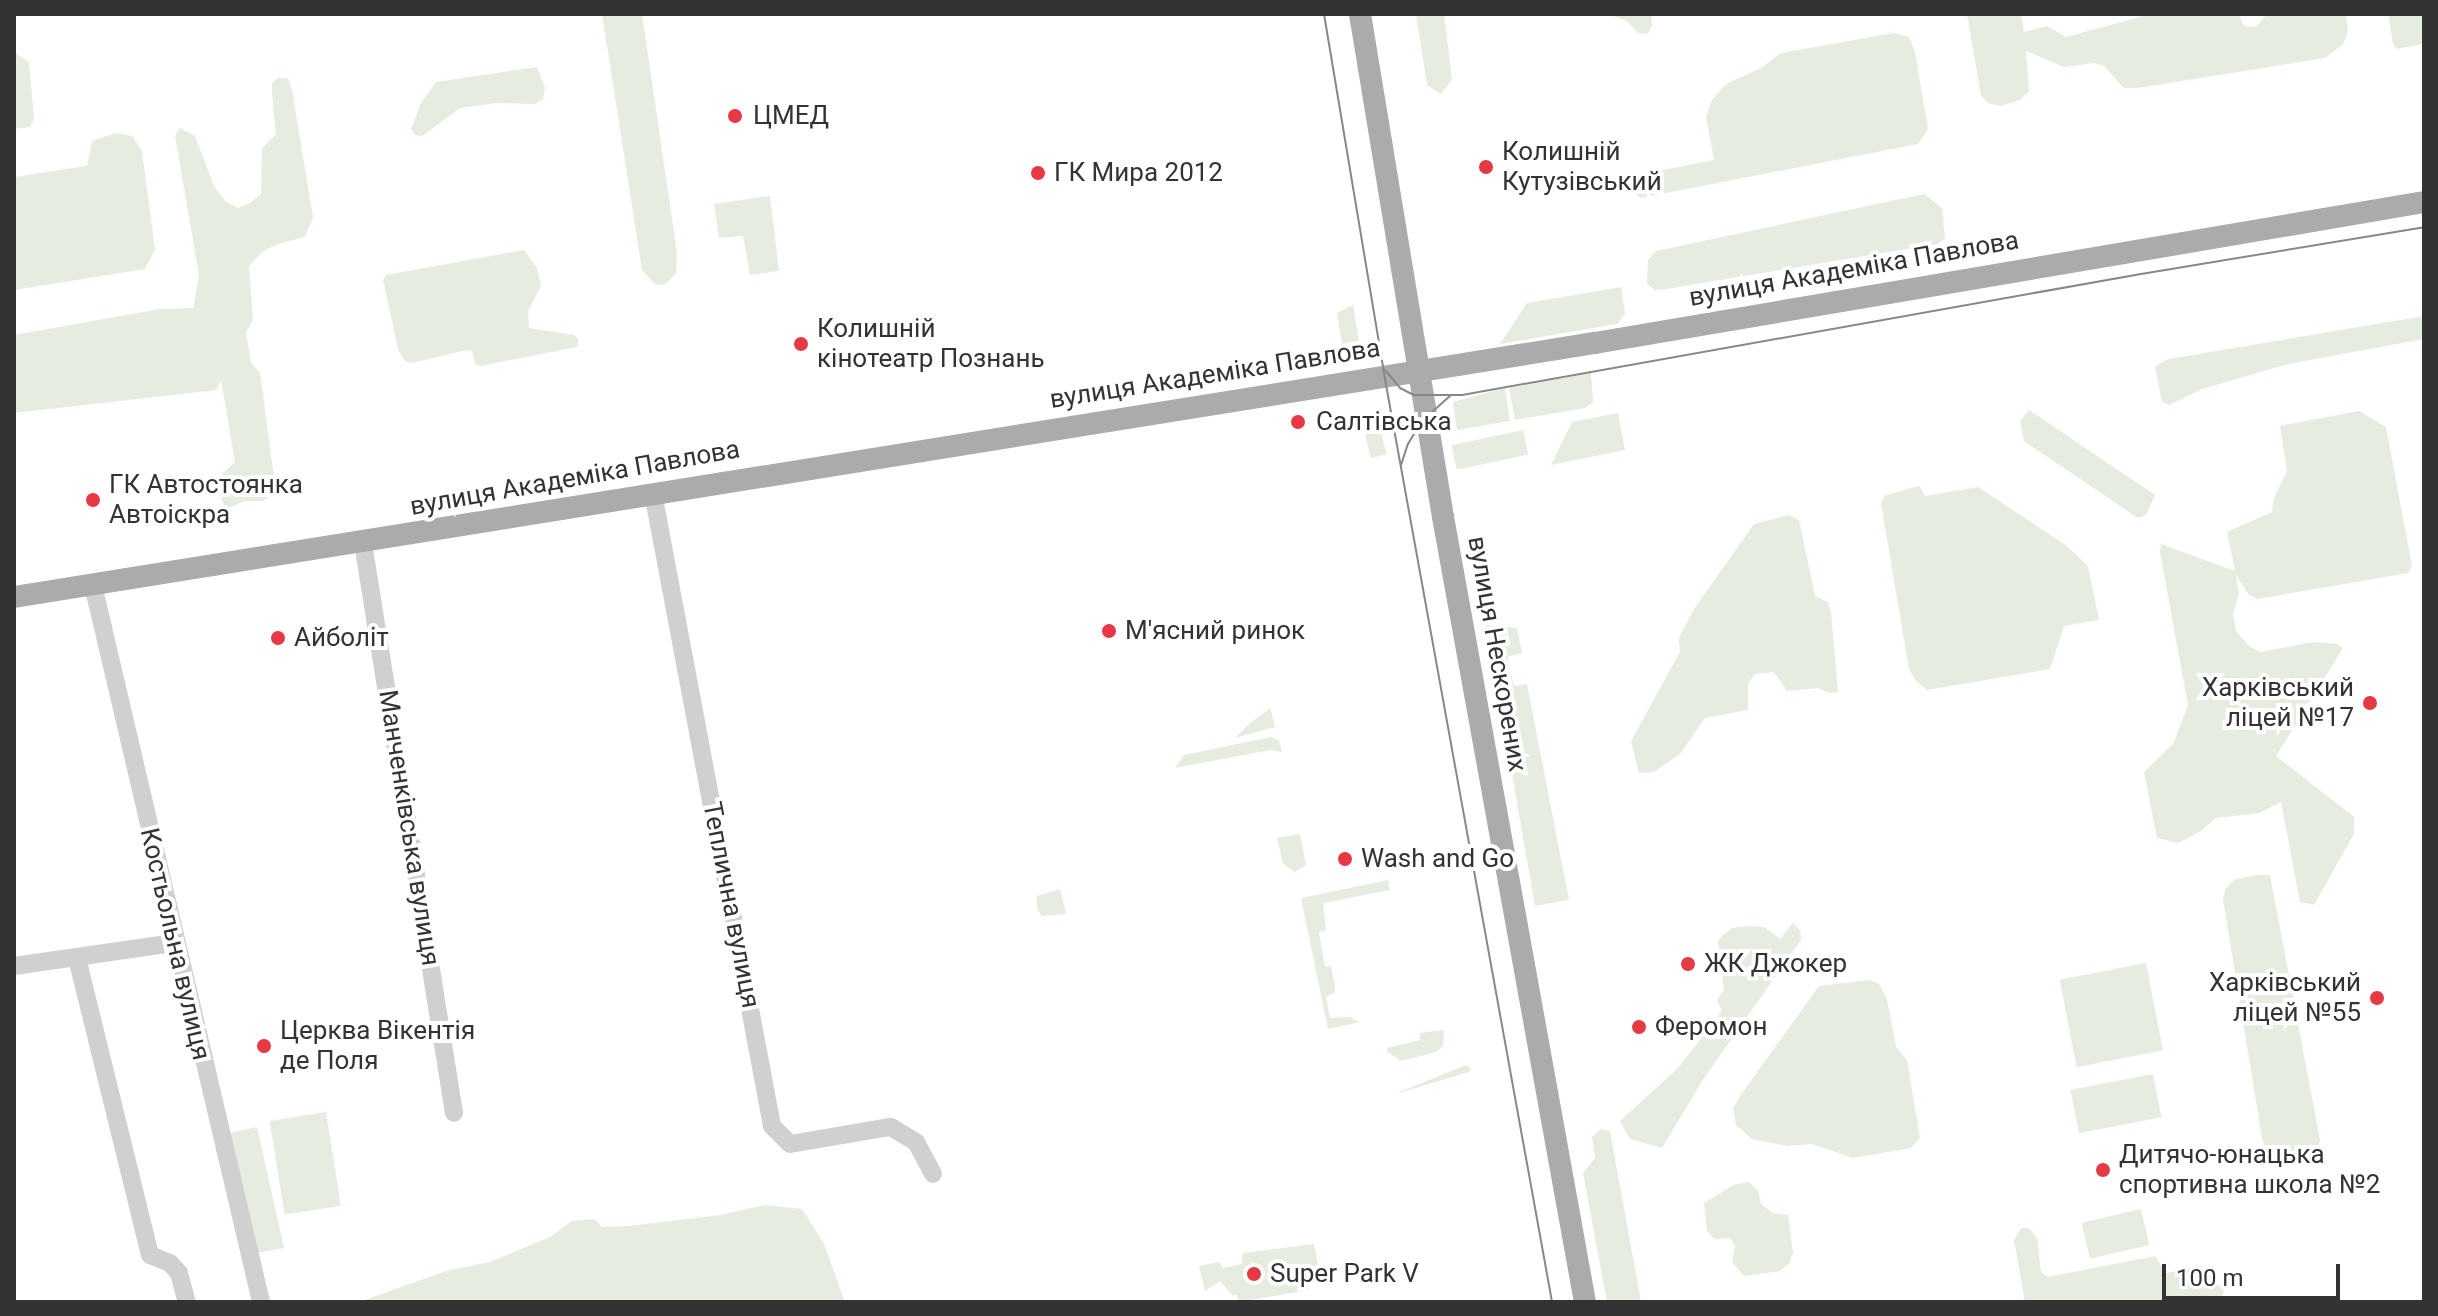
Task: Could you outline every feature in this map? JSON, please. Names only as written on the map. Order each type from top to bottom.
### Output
[{"type":"main road","name":"вулиця Нескорених","points":[[1360,14],[1418,369],[1585,1302]]},
{"type":"main road","name":"вулиця Академіка Павлова","points":[[14,597],[363,543],[1418,369],[1595,343],[2424,202]]},
{"type":"street","name":"Теплична вулиця","points":[[653,493],[772,1126],[790,1144],[891,1127],[916,1142],[933,1174]]},
{"type":"street","name":"Манченківська вулиця","points":[[363,543],[454,1113]]},
{"type":"street","name":"Костьольна вулиця","points":[[93,585],[174,943],[261,1302]]},
{"type":"street","points":[[14,966],[174,943]]},
{"type":"street","points":[[77,958],[150,1255],[170,1263],[179,1273],[187,1302]]},
{"type":"shaded area","points":[[602,14],[642,14],[677,253],[676,273],[666,284],[656,285],[642,270]]},
{"type":"shaded area","points":[[1416,14],[1444,14],[1452,80],[1441,94],[1427,85]]},
{"type":"shaded area","points":[[1608,14],[1651,14],[1652,25],[1648,34],[1638,33],[1627,21]]},
{"type":"shaded area","points":[[1967,14],[2021,14],[2024,32],[2047,26],[2066,37],[2151,14],[2239,14],[2244,26],[2256,27],[2267,14],[2346,14],[2348,31],[2343,44],[2325,58],[2138,88],[2124,88],[2104,66],[2095,63],[2064,67],[2026,51],[2029,91],[2020,100],[2001,106],[1990,104],[1981,96]]},
{"type":"shaded area","points":[[2388,14],[2424,14],[2424,44],[2397,49],[2393,44]]},
{"type":"shaded area","points":[[1894,33],[1909,37],[1915,52],[1928,129],[1918,144],[1640,198],[1636,194],[1633,179],[1638,175],[1714,160],[1706,117],[1712,100],[1726,84],[1761,68],[1781,53]]},
{"type":"shaded area","points":[[14,52],[29,62],[34,119],[30,127],[14,129]]},
{"type":"shaded area","points":[[537,67],[545,88],[543,99],[535,104],[496,103],[460,108],[422,136],[415,135],[411,129],[421,103],[436,82]]},
{"type":"shaded area","points":[[278,78],[288,78],[292,90],[313,217],[305,237],[262,252],[249,266],[253,320],[246,332],[251,363],[260,373],[276,492],[263,501],[245,501],[229,508],[224,505],[218,492],[223,473],[235,462],[221,380],[216,390],[14,413],[14,335],[160,309],[193,308],[199,275],[175,136],[180,128],[195,136],[214,186],[226,202],[238,208],[250,203],[261,194],[262,148],[276,134],[272,83]]},
{"type":"shaded area","points":[[116,133],[132,136],[142,151],[155,250],[145,269],[14,290],[14,177],[87,166],[92,141]]},
{"type":"shaded area","points":[[1924,194],[1942,208],[1945,239],[1937,244],[1666,289],[1655,290],[1647,284],[1648,260],[1656,251]]},
{"type":"shaded area","points":[[770,196],[779,271],[750,275],[743,236],[719,238],[714,204]]},
{"type":"shaded area","points":[[524,250],[537,268],[541,286],[528,311],[529,328],[574,335],[579,340],[577,347],[480,366],[475,364],[472,351],[467,350],[411,363],[405,361],[398,349],[383,280],[386,275]]},
{"type":"shaded area","points":[[1621,287],[1625,314],[1617,324],[1500,344],[1527,303]]},
{"type":"shaded area","points":[[1353,305],[1359,341],[1342,344],[1337,313]]},
{"type":"shaded area","points":[[2424,316],[2424,339],[2288,364],[2202,389],[2169,405],[2162,402],[2155,366],[2169,359]]},
{"type":"shaded area","points":[[1591,373],[1593,402],[1585,408],[1515,420],[1509,388]]},
{"type":"shaded area","points":[[1505,388],[1510,421],[1457,430],[1453,402]]},
{"type":"shaded area","points":[[2029,410],[2155,495],[2146,515],[2138,518],[2024,441],[2020,421]]},
{"type":"shaded area","points":[[2359,411],[2386,427],[2412,566],[2408,573],[2257,599],[2249,595],[2236,575],[2239,594],[2233,615],[2236,631],[2250,647],[2261,652],[2313,642],[2337,644],[2343,648],[2276,756],[2354,817],[2354,834],[2314,905],[2300,902],[2281,802],[2259,813],[2216,818],[2201,831],[2178,843],[2157,838],[2144,772],[2173,744],[2188,705],[2160,552],[2161,544],[2235,571],[2227,532],[2272,512],[2274,498],[2287,471],[2280,426]]},
{"type":"shaded area","points":[[1618,413],[1625,450],[1551,465],[1572,422]]},
{"type":"shaded area","points":[[1380,427],[1386,454],[1371,458],[1364,431]]},
{"type":"shaded area","points":[[1523,430],[1528,454],[1457,470],[1452,445]]},
{"type":"shaded area","points":[[1919,486],[1925,496],[1978,487],[2067,546],[2088,566],[2099,620],[2064,626],[2050,669],[1927,690],[1915,680],[1909,669],[1881,503],[1886,495]]},
{"type":"shaded area","points":[[1789,515],[1799,520],[1815,596],[1828,602],[1831,612],[1838,692],[1829,693],[1818,688],[1787,691],[1774,672],[1755,674],[1748,684],[1748,710],[1705,718],[1680,754],[1654,772],[1639,773],[1631,741],[1680,652],[1679,638],[1694,609],[1754,524]]},
{"type":"shaded area","points":[[1486,625],[1517,628],[1522,653],[1507,657],[1514,686],[1527,684],[1569,900],[1535,906]]},
{"type":"shaded area","points":[[1270,708],[1275,727],[1235,738],[1248,725]]},
{"type":"shaded area","points":[[1271,737],[1279,740],[1282,752],[1270,750],[1175,768],[1184,755]]},
{"type":"shaded area","points":[[1300,834],[1306,865],[1295,872],[1283,864],[1277,838]]},
{"type":"shaded area","points":[[2270,875],[2320,1140],[2316,1151],[2280,1162],[2269,1159],[2262,1138],[2223,899],[2226,888],[2236,879]]},
{"type":"shaded area","points":[[1388,880],[1390,890],[1323,903],[1326,930],[1319,932],[1325,967],[1331,966],[1335,986],[1335,992],[1326,997],[1330,1018],[1349,1017],[1360,1022],[1328,1029],[1301,898]]},
{"type":"shaded area","points":[[1060,889],[1066,914],[1042,916],[1037,909],[1037,896]]},
{"type":"shaded area","points":[[1793,923],[1800,930],[1801,940],[1702,1081],[1662,1148],[1630,1139],[1620,1121],[1678,1068],[1722,1011],[1717,1000],[1724,990],[1718,941],[1732,928],[1749,926],[1764,927],[1780,939]]},
{"type":"shaded area","points":[[2146,963],[2163,1050],[2077,1067],[2060,980]]},
{"type":"shaded area","points":[[1869,980],[1879,984],[1887,999],[1896,1047],[1907,1060],[1920,1138],[1911,1148],[1853,1158],[1812,1144],[1787,1146],[1752,1139],[1736,1125],[1733,1108],[1819,986]]},
{"type":"shaded area","points":[[1444,1030],[1443,1046],[1436,1052],[1401,1061],[1387,1051],[1387,1048],[1420,1040],[1420,1033]]},
{"type":"shaded area","points":[[1466,1065],[1471,1069],[1469,1072],[1392,1095]]},
{"type":"shaded area","points":[[2153,1074],[2161,1117],[2079,1133],[2071,1090]]},
{"type":"shaded area","points":[[326,1112],[341,1206],[285,1215],[270,1121]]},
{"type":"shaded area","points":[[257,1127],[284,1248],[257,1253],[224,1134]]},
{"type":"shaded area","points":[[1601,1129],[1610,1131],[1641,1302],[1607,1302],[1583,1173],[1595,1158],[1592,1137]]},
{"type":"shaded area","points":[[1749,1182],[1758,1191],[1761,1204],[1773,1213],[1788,1215],[1793,1253],[1789,1264],[1780,1271],[1744,1276],[1732,1262],[1735,1245],[1730,1238],[1714,1239],[1707,1231],[1704,1203],[1733,1185]]},
{"type":"shaded area","points":[[765,1205],[802,1209],[824,1244],[845,1302],[359,1302],[446,1271],[490,1262],[550,1237],[572,1221],[595,1219],[602,1227],[629,1226],[720,1215]]},
{"type":"shaded area","points":[[2141,1209],[2149,1245],[2090,1259],[2082,1223]]},
{"type":"shaded area","points":[[2021,1228],[2029,1228],[2037,1238],[2041,1272],[2048,1277],[2155,1256],[2166,1273],[2201,1266],[2224,1291],[2221,1302],[2025,1302],[2014,1240]]},
{"type":"shaded area","name":"Super Park V","points":[[1314,1244],[1319,1271],[1307,1276],[1309,1290],[1239,1302],[1237,1295],[1232,1295],[1220,1281],[1205,1291],[1199,1266],[1219,1262],[1223,1268],[1242,1264],[1243,1253]]},
{"type":"tram line","points":[[1324,14],[1383,368],[1552,1302]]},
{"type":"tram line","points":[[1385,370],[1400,388],[1414,395],[1462,395],[2135,275],[2424,227]]},
{"type":"tram line","points":[[1401,465],[1408,444],[1421,422],[1451,395]]},
{"type":"place","name":"ЦМЕД","points":[[735,116]]},
{"type":"place","name":"Колишній Кутузівський","points":[[1486,167]]},
{"type":"place","name":"ГК Мира 2012","points":[[1038,173]]},
{"type":"place","name":"Колишній кінотеатр Познань","points":[[801,344]]},
{"type":"place","name":"Салтівська","points":[[1298,422]]},
{"type":"place","name":"ГК Автостоянка Автоіскра","points":[[93,500]]},
{"type":"place","name":"М'ясний ринок","points":[[1109,631]]},
{"type":"place","name":"Айболіт","points":[[278,638]]},
{"type":"place","name":"Харківський ліцей №17","points":[[2370,703]]},
{"type":"place","name":"Wash and Go","points":[[1345,859]]},
{"type":"place","name":"ЖК Джокер","points":[[1688,964]]},
{"type":"place","name":"Харківський ліцей №55","points":[[2377,998]]},
{"type":"place","name":"Феромон","points":[[1639,1027]]},
{"type":"place","name":"Церква Вікентія де Поля","points":[[264,1046]]},
{"type":"place","name":"Дитячо-юнацька спортивна школа №2","points":[[2103,1170]]},
{"type":"place","name":"Super Park V","points":[[1254,1274]]}]
